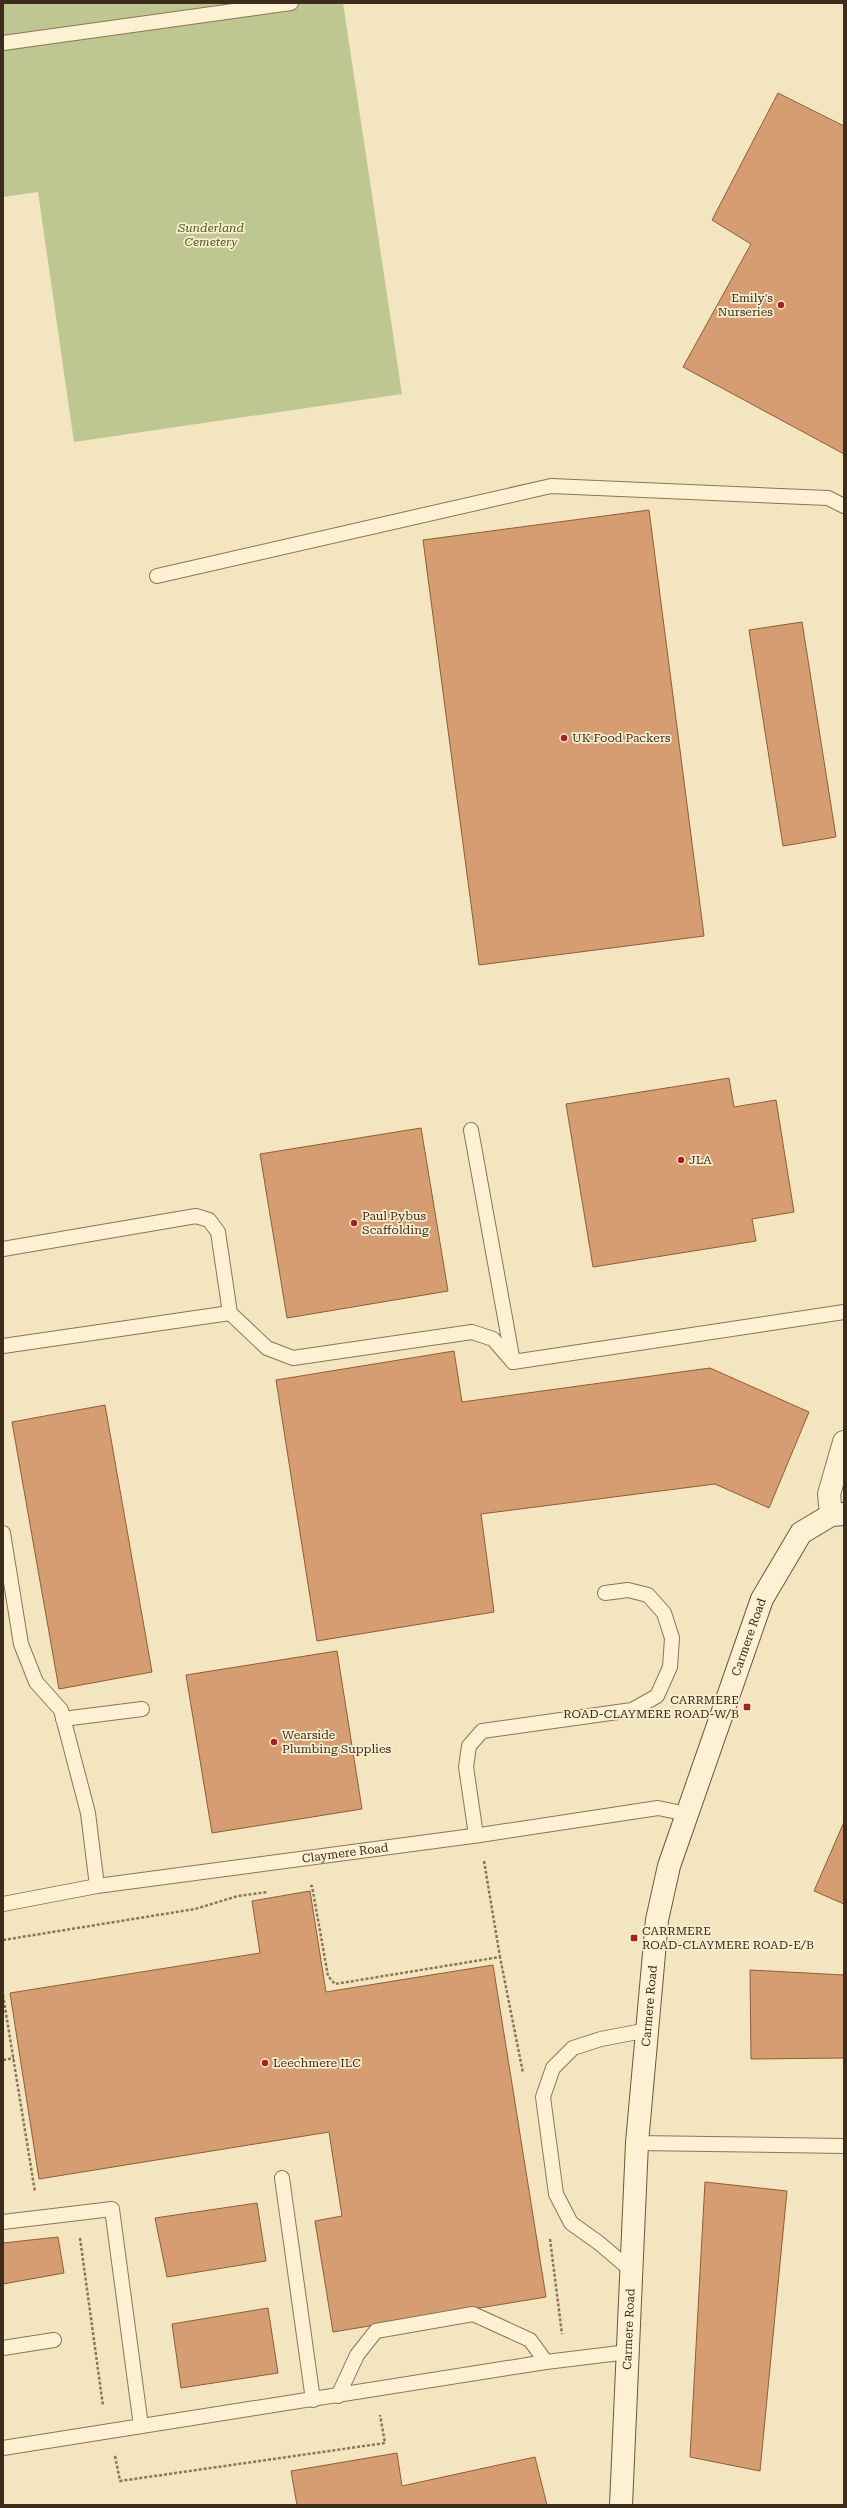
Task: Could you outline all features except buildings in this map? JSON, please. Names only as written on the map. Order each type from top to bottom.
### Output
[{"type":"street","points":[[838,1515],[829,1494],[844,1442]]},
{"type":"street","name":"Carmere Road","points":[[622,2505],[637,2143],[657,1920],[670,1866],[687,1814],[762,1599],[801,1533],[838,1515]]},
{"type":"lane","points":[[3,43],[291,3]]},
{"type":"lane","points":[[157,576],[550,486],[828,498],[844,506]]},
{"type":"lane","points":[[471,1130],[513,1362]]},
{"type":"lane","points":[[3,1249],[196,1216],[209,1220],[218,1232],[230,1312],[267,1348],[293,1358],[472,1332],[493,1339],[513,1362]]},
{"type":"lane","points":[[3,1346],[230,1312]]},
{"type":"lane","points":[[513,1362],[844,1312]]},
{"type":"lane","points":[[3,1532],[21,1644],[36,1682],[61,1710],[88,1813],[97,1886]]},
{"type":"lane","points":[[478,1835],[466,1767],[469,1746],[482,1731],[632,1710],[657,1696],[670,1667],[672,1638],[664,1612],[648,1595],[628,1590],[604,1593]]},
{"type":"lane","points":[[63,1719],[142,1709]]},
{"type":"lane","name":"Claymere Road","points":[[3,1904],[97,1886],[478,1835],[658,1808],[687,1814]]},
{"type":"lane","points":[[632,2271],[599,2243],[571,2223],[556,2194],[543,2097],[553,2068],[573,2048],[601,2039],[648,2030]]},
{"type":"lane","points":[[637,2143],[844,2146]]},
{"type":"lane","points":[[282,2178],[312,2400]]},
{"type":"lane","points":[[3,2222],[112,2209],[141,2426]]},
{"type":"lane","points":[[338,2396],[358,2355],[376,2331],[472,2314],[530,2340],[546,2362]]},
{"type":"lane","points":[[3,2348],[54,2340]]},
{"type":"lane","points":[[3,2448],[546,2362],[628,2352]]},
{"type":"path","points":[[478,1835],[500,1957],[524,2076]]},
{"type":"path","points":[[304,1887],[312,1886],[328,1976],[335,1984],[500,1957]]},
{"type":"path","points":[[3,1940],[195,1909],[238,1896],[275,1891]]},
{"type":"path","points":[[3,1995],[40,2218]]},
{"type":"path","points":[[3,2060],[14,2058]]},
{"type":"path","points":[[530,2340],[562,2338],[549,2237]]},
{"type":"path","points":[[108,2456],[115,2455],[120,2480],[385,2443],[376,2389]]},
{"type":"green space","name":"Sunderland Cemetery","points":[[3,3],[343,3],[402,394],[74,442],[38,192],[3,197]]},
{"type":"place","name":"Emily's Nurseries","points":[[781,305]]},
{"type":"place","name":"UK Food Packers","points":[[564,738]]},
{"type":"place","name":"JLA","points":[[681,1160]]},
{"type":"place","name":"Paul Pybus Scaffolding","points":[[354,1223]]},
{"type":"place","name":"CARRMERE ROAD-CLAYMERE ROAD-W/B","points":[[747,1707]]},
{"type":"place","name":"Wearside Plumbing Supplies","points":[[274,1742]]},
{"type":"place","name":"CARRMERE ROAD-CLAYMERE ROAD-E/B","points":[[634,1938]]},
{"type":"place","name":"Leechmere ILC","points":[[265,2063]]}]
